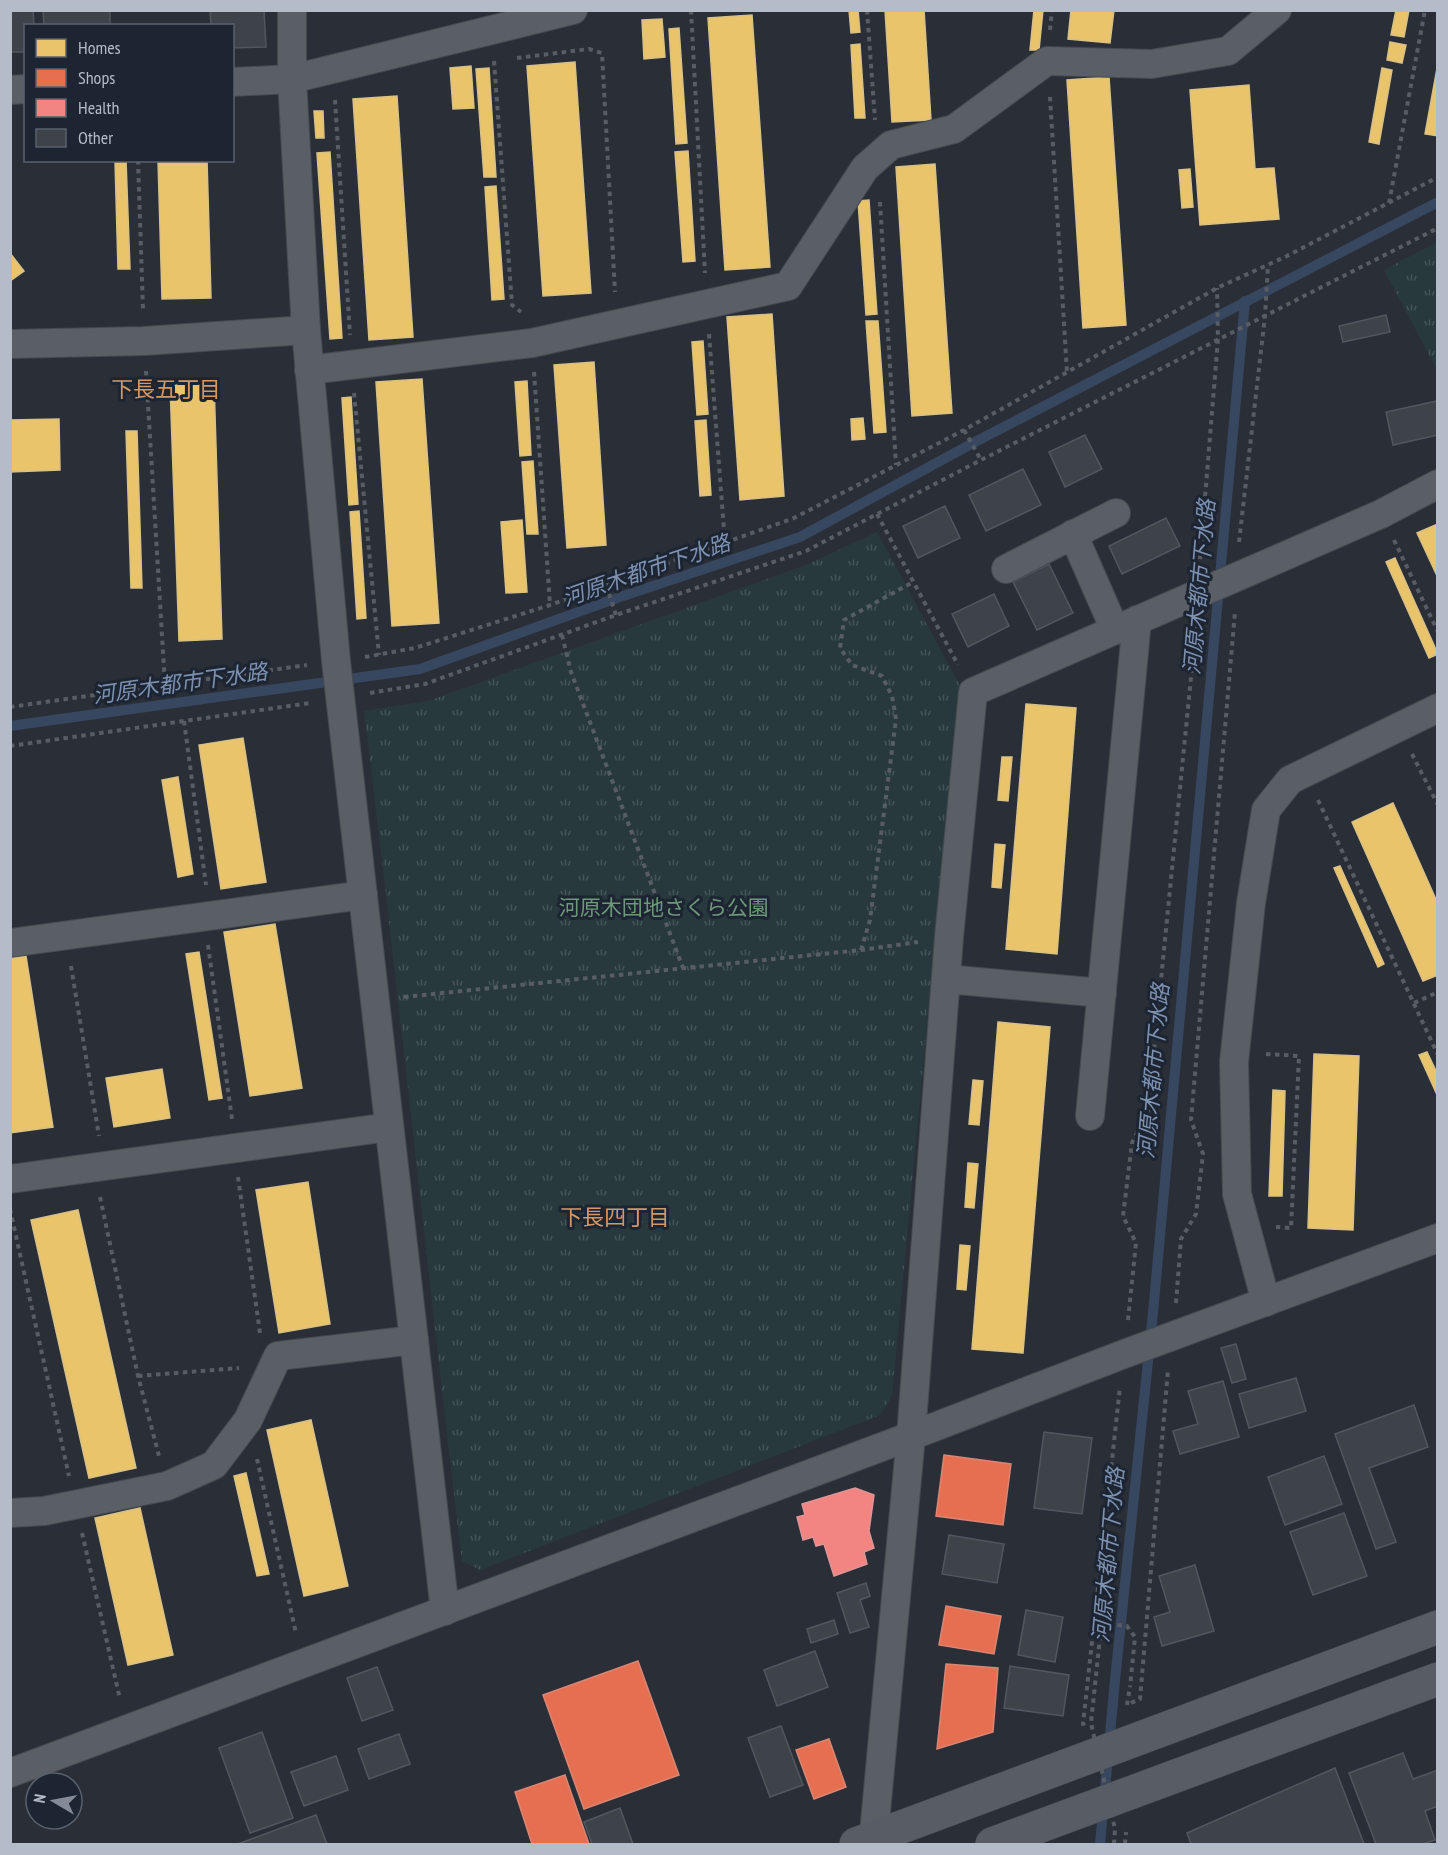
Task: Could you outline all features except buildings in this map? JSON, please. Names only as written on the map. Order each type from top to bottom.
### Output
[{"type":"street","points":[[292,10],[292,80],[306,330],[336,661],[445,1611]]},
{"type":"street","points":[[234,82],[292,80],[573,10]]},
{"type":"street","points":[[309,370],[532,343],[788,286],[865,168],[891,145],[954,129],[1047,61],[1152,64],[1228,51],[1277,10]]},
{"type":"street","points":[[10,344],[144,341],[306,330]]},
{"type":"street","points":[[1437,484],[1381,514],[973,692],[949,937],[911,1436],[868,1842],[1437,1628]]},
{"type":"street","points":[[1006,569],[1116,513]]},
{"type":"street","points":[[1073,534],[1126,625],[1102,993],[1090,1116]]},
{"type":"street","points":[[1266,1302],[1238,1194],[1235,1051],[1251,903],[1266,810],[1290,780],[1437,708]]},
{"type":"street","points":[[10,943],[363,896]]},
{"type":"street","points":[[946,979],[1102,993]]},
{"type":"street","points":[[10,1179],[389,1127]]},
{"type":"street","points":[[10,1773],[1437,1238]]},
{"type":"street","points":[[10,1513],[44,1511],[166,1486],[214,1464],[248,1420],[269,1366],[278,1356],[414,1340]]},
{"type":"street","points":[[992,1845],[1437,1679]]},
{"type":"path","points":[[867,10],[896,465]]},
{"type":"path","points":[[1052,10],[1047,61],[1067,372]]},
{"type":"path","points":[[1389,203],[1425,10]]},
{"type":"path","points":[[506,60],[589,49],[602,53],[615,297]]},
{"type":"path","points":[[494,54],[512,305],[519,312],[531,311]]},
{"type":"path","points":[[138,162],[144,341],[165,685]]},
{"type":"path","points":[[10,707],[415,648],[606,585],[794,518],[964,430],[1217,288],[1268,265],[1437,177]]},
{"type":"path","points":[[10,746],[425,684],[616,615],[806,551],[1437,228]]},
{"type":"path","points":[[1116,1710],[1140,1699],[1181,1239],[1196,1214],[1203,1154],[1191,1120],[1237,576],[1265,316],[1268,265]]},
{"type":"path","points":[[1094,1719],[1083,1724],[1136,1243],[1123,1216],[1132,1143],[1148,1111],[1198,594],[1218,339],[1217,288]]},
{"type":"path","points":[[532,343],[550,604]]},
{"type":"path","points":[[964,430],[981,460]]},
{"type":"path","points":[[877,514],[973,692]]},
{"type":"path","points":[[1381,514],[1437,632]]},
{"type":"path","points":[[861,950],[870,920],[896,719],[892,696],[882,676],[852,665],[840,648],[841,639],[844,620],[913,582]]},
{"type":"path","points":[[606,585],[616,615]]},
{"type":"path","points":[[562,635],[571,672],[683,968]]},
{"type":"path","points":[[138,1377],[269,1366],[234,1148],[234,1131],[205,917],[209,906],[184,721]]},
{"type":"path","points":[[1399,726],[1437,805]]},
{"type":"path","points":[[1305,772],[1437,1055]]},
{"type":"path","points":[[66,936],[99,1167],[138,1377],[166,1486]]},
{"type":"path","points":[[394,998],[861,950],[949,937]]},
{"type":"path","points":[[1413,1004],[1437,992]]},
{"type":"path","points":[[1235,1051],[1299,1056],[1291,1228],[1246,1225]]},
{"type":"path","points":[[10,1209],[121,1702]]},
{"type":"path","points":[[248,1420],[296,1634]]},
{"type":"path","points":[[1114,1845],[1115,1829],[1091,1723],[1100,1637],[1110,1624],[1127,1626],[1135,1637],[1127,1705]]},
{"type":"path","points":[[1125,1845],[1127,1832]]},
{"type":"green space","points":[[1437,242],[1437,370],[1384,270]]},
{"type":"green space","name":"河原木団地さくら公園","points":[[877,532],[959,684],[892,1395],[880,1415],[480,1570],[462,1561],[364,711],[428,701],[806,565]]},
{"type":"waterway","name":"河原木都市下水路","points":[[10,726],[420,669],[617,598],[800,537],[975,442],[1438,202]]},
{"type":"waterway","name":"河原木都市下水路","points":[[1100,1844],[1153,1313],[1245,301]]},
{"type":"district","name":"下長五丁目","points":[[166,389]]},
{"type":"district","name":"下長四丁目","points":[[615,1217]]}]
